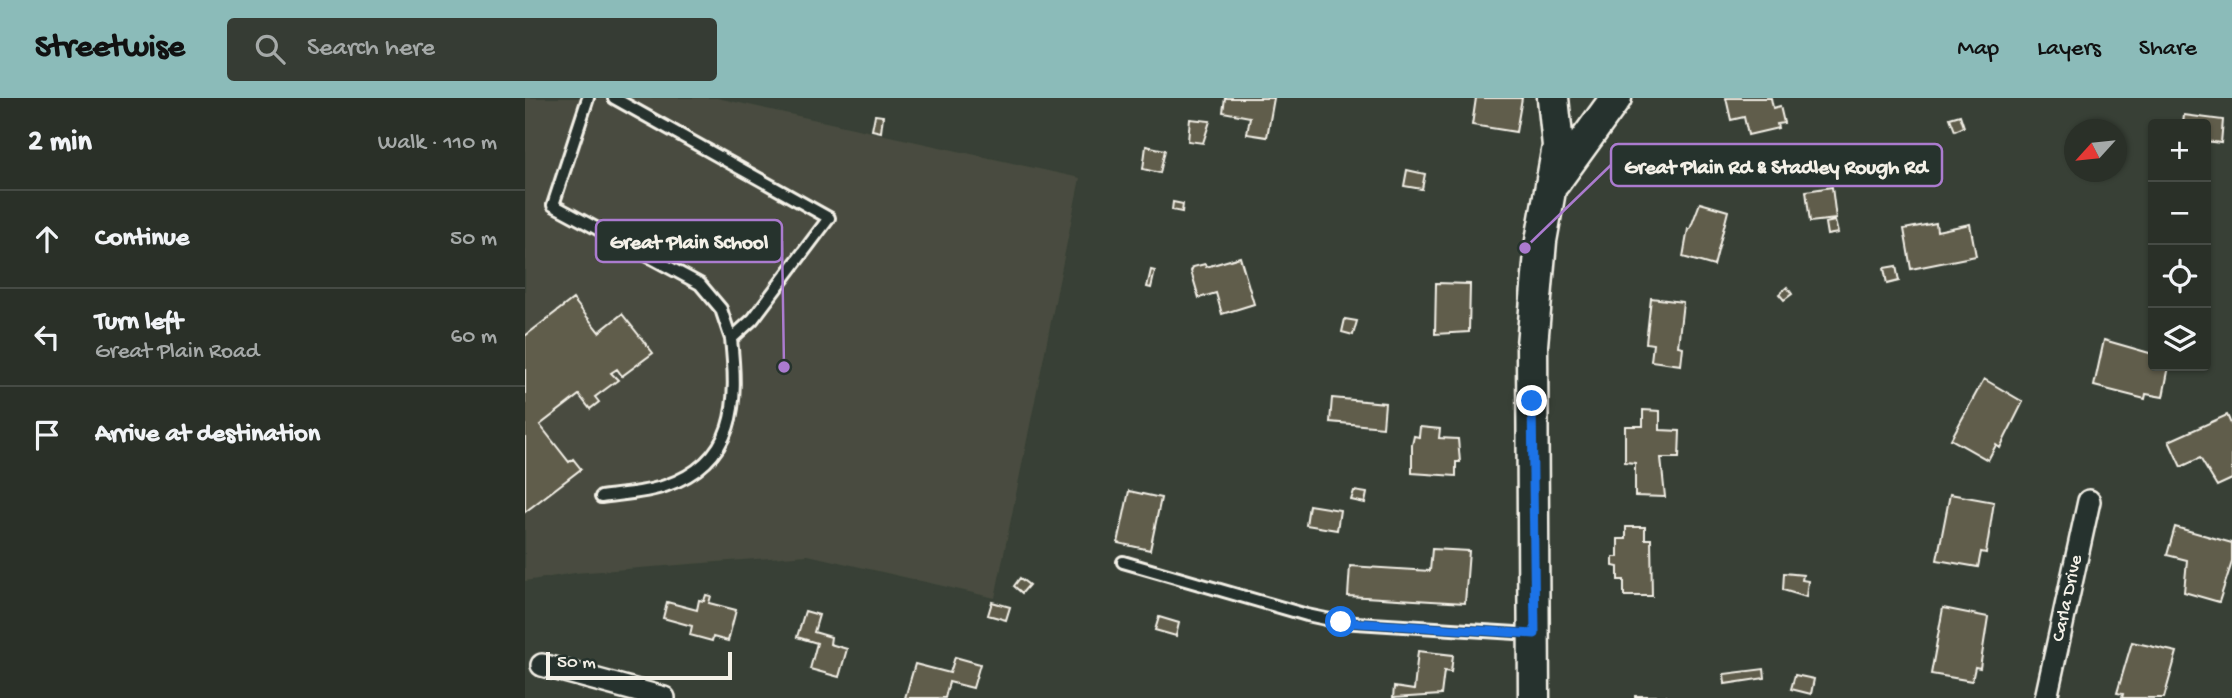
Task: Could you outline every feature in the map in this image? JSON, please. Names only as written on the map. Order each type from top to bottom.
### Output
[{"type":"street","points":[[1534,698],[1532,345],[1541,241],[1558,146],[1553,98]]},
{"type":"street","points":[[1553,185],[1616,98]]},
{"type":"street","name":"Carla Drive","points":[[2046,698],[2089,501]]},
{"type":"street","points":[[542,665],[664,698]]},
{"type":"lane","points":[[588,98],[553,205],[700,284],[721,309],[731,339],[735,405],[727,431],[709,456],[691,473],[664,486],[601,497]]},
{"type":"lane","points":[[614,98],[829,218],[753,318],[731,339]]},
{"type":"lane","points":[[1123,562],[1307,615],[1341,622],[1535,634]]},
{"type":"shaded area","points":[[525,98],[717,98],[1080,178],[995,598],[808,555],[575,573],[525,581]]},
{"type":"building","points":[[1225,98],[1274,98],[1267,137],[1247,134],[1250,117],[1223,112]]},
{"type":"building","points":[[1476,98],[1522,98],[1516,132],[1472,125]]},
{"type":"building","points":[[1726,98],[1771,98],[1773,108],[1780,106],[1784,123],[1777,124],[1778,128],[1748,135],[1744,117],[1731,120]]},
{"type":"building","points":[[875,115],[883,116],[881,132],[872,130]]},
{"type":"building","points":[[1960,115],[1964,127],[1955,131],[1950,118]]},
{"type":"building","points":[[2184,115],[2223,120],[2221,143],[2211,142],[2211,119],[2184,119]]},
{"type":"building","points":[[1190,119],[1210,121],[1203,143],[1188,141]]},
{"type":"building","points":[[1146,146],[1165,150],[1160,173],[1143,169]]},
{"type":"building","points":[[1407,170],[1425,174],[1422,189],[1404,186]]},
{"type":"building","points":[[1832,187],[1836,219],[1810,222],[1806,191]]},
{"type":"building","points":[[1173,202],[1183,204],[1182,212],[1172,210]]},
{"type":"building","points":[[1700,203],[1728,211],[1714,266],[1683,257],[1688,229]]},
{"type":"building","points":[[1835,221],[1838,233],[1827,235],[1825,223]]},
{"type":"building","points":[[1936,223],[1937,231],[1970,224],[1976,256],[1911,269],[1904,229]]},
{"type":"building","points":[[1240,257],[1254,304],[1222,314],[1216,293],[1199,298],[1191,271],[1193,267],[1205,264],[1206,267]]},
{"type":"building","points":[[1896,266],[1899,281],[1887,284],[1884,268]]},
{"type":"building","points":[[1151,270],[1155,271],[1151,288],[1147,287]]},
{"type":"building","points":[[1436,283],[1470,284],[1469,332],[1435,334]]},
{"type":"building","points":[[1787,287],[1792,294],[1784,300],[1779,294]]},
{"type":"building","points":[[1651,298],[1683,302],[1678,346],[1683,347],[1681,365],[1651,361],[1653,344],[1646,343]]},
{"type":"building","points":[[573,299],[599,332],[622,314],[653,353],[622,376],[617,369],[611,373],[618,380],[595,397],[599,402],[590,409],[579,395],[540,425],[569,462],[573,459],[581,469],[525,512],[525,336]]},
{"type":"building","points":[[1345,319],[1357,321],[1353,335],[1342,332]]},
{"type":"building","points":[[2104,340],[2148,353],[2148,371],[2168,371],[2163,397],[2146,394],[2145,399],[2094,386]]},
{"type":"building","points":[[1984,379],[2023,402],[2000,448],[1996,445],[1988,460],[1951,439]]},
{"type":"building","points":[[1332,398],[1385,403],[1383,427],[1330,422]]},
{"type":"building","points":[[1643,410],[1660,411],[1660,430],[1680,431],[1679,458],[1661,458],[1665,497],[1635,496],[1635,463],[1625,462],[1625,426],[1643,426]]},
{"type":"building","points":[[2227,415],[2232,426],[2232,479],[2217,486],[2200,458],[2181,467],[2169,441]]},
{"type":"building","points":[[1420,427],[1440,429],[1439,438],[1458,439],[1460,462],[1456,462],[1456,476],[1412,473],[1412,445],[1414,436],[1419,437]]},
{"type":"building","points":[[1129,491],[1161,498],[1150,550],[1118,543]]},
{"type":"building","points":[[1354,491],[1367,493],[1365,503],[1351,500]]},
{"type":"building","points":[[1950,494],[1994,502],[1986,553],[1981,552],[1978,567],[1937,560]]},
{"type":"building","points":[[1309,505],[1340,510],[1337,530],[1306,525]]},
{"type":"building","points":[[1626,527],[1645,527],[1645,539],[1651,539],[1652,596],[1624,596],[1624,580],[1618,580],[1618,567],[1613,566],[1613,557],[1618,557],[1618,539],[1626,539]]},
{"type":"building","points":[[2175,527],[2232,543],[2232,562],[2219,602],[2184,592],[2187,560],[2167,555]]},
{"type":"building","points":[[1432,549],[1469,551],[1465,603],[1348,596],[1350,566],[1430,571]]},
{"type":"building","points":[[1784,573],[1803,575],[1802,580],[1808,581],[1806,597],[1783,590]]},
{"type":"building","points":[[1020,578],[1029,585],[1022,593],[1014,586]]},
{"type":"building","points":[[706,595],[711,596],[709,603],[736,610],[728,641],[713,637],[712,641],[690,635],[692,626],[663,618],[667,602],[697,610],[699,600],[704,601]]},
{"type":"building","points":[[992,602],[1010,607],[1006,620],[988,615]]},
{"type":"building","points":[[1943,608],[1988,617],[1980,668],[1975,667],[1972,681],[1931,674]]},
{"type":"building","points":[[805,611],[819,615],[814,632],[831,637],[830,644],[847,649],[839,677],[810,669],[817,643],[797,637]]},
{"type":"building","points":[[1159,617],[1179,623],[1176,636],[1155,630]]},
{"type":"building","points":[[2132,642],[2177,652],[2164,698],[2122,698],[2123,694],[2117,693]]},
{"type":"building","points":[[1418,651],[1453,655],[1451,672],[1444,671],[1441,695],[1393,698],[1394,687],[1414,690]]},
{"type":"building","points":[[955,657],[980,664],[973,688],[949,682],[945,698],[905,698],[915,664],[950,673]]},
{"type":"building","points":[[1764,669],[1765,678],[1725,684],[1724,674]]},
{"type":"building","points":[[1795,675],[1814,679],[1811,694],[1791,689]]},
{"type":"building","points":[[1666,696],[1666,698],[1635,698]]},
{"type":"place","name":"Great Plain Rd & Stadley Rough Rd","points":[[1525,248]]},
{"type":"place","name":"Great Plain School","points":[[784,367]]},
{"type":"route","points":[[1341,622],[1535,634],[1532,401]]}]
